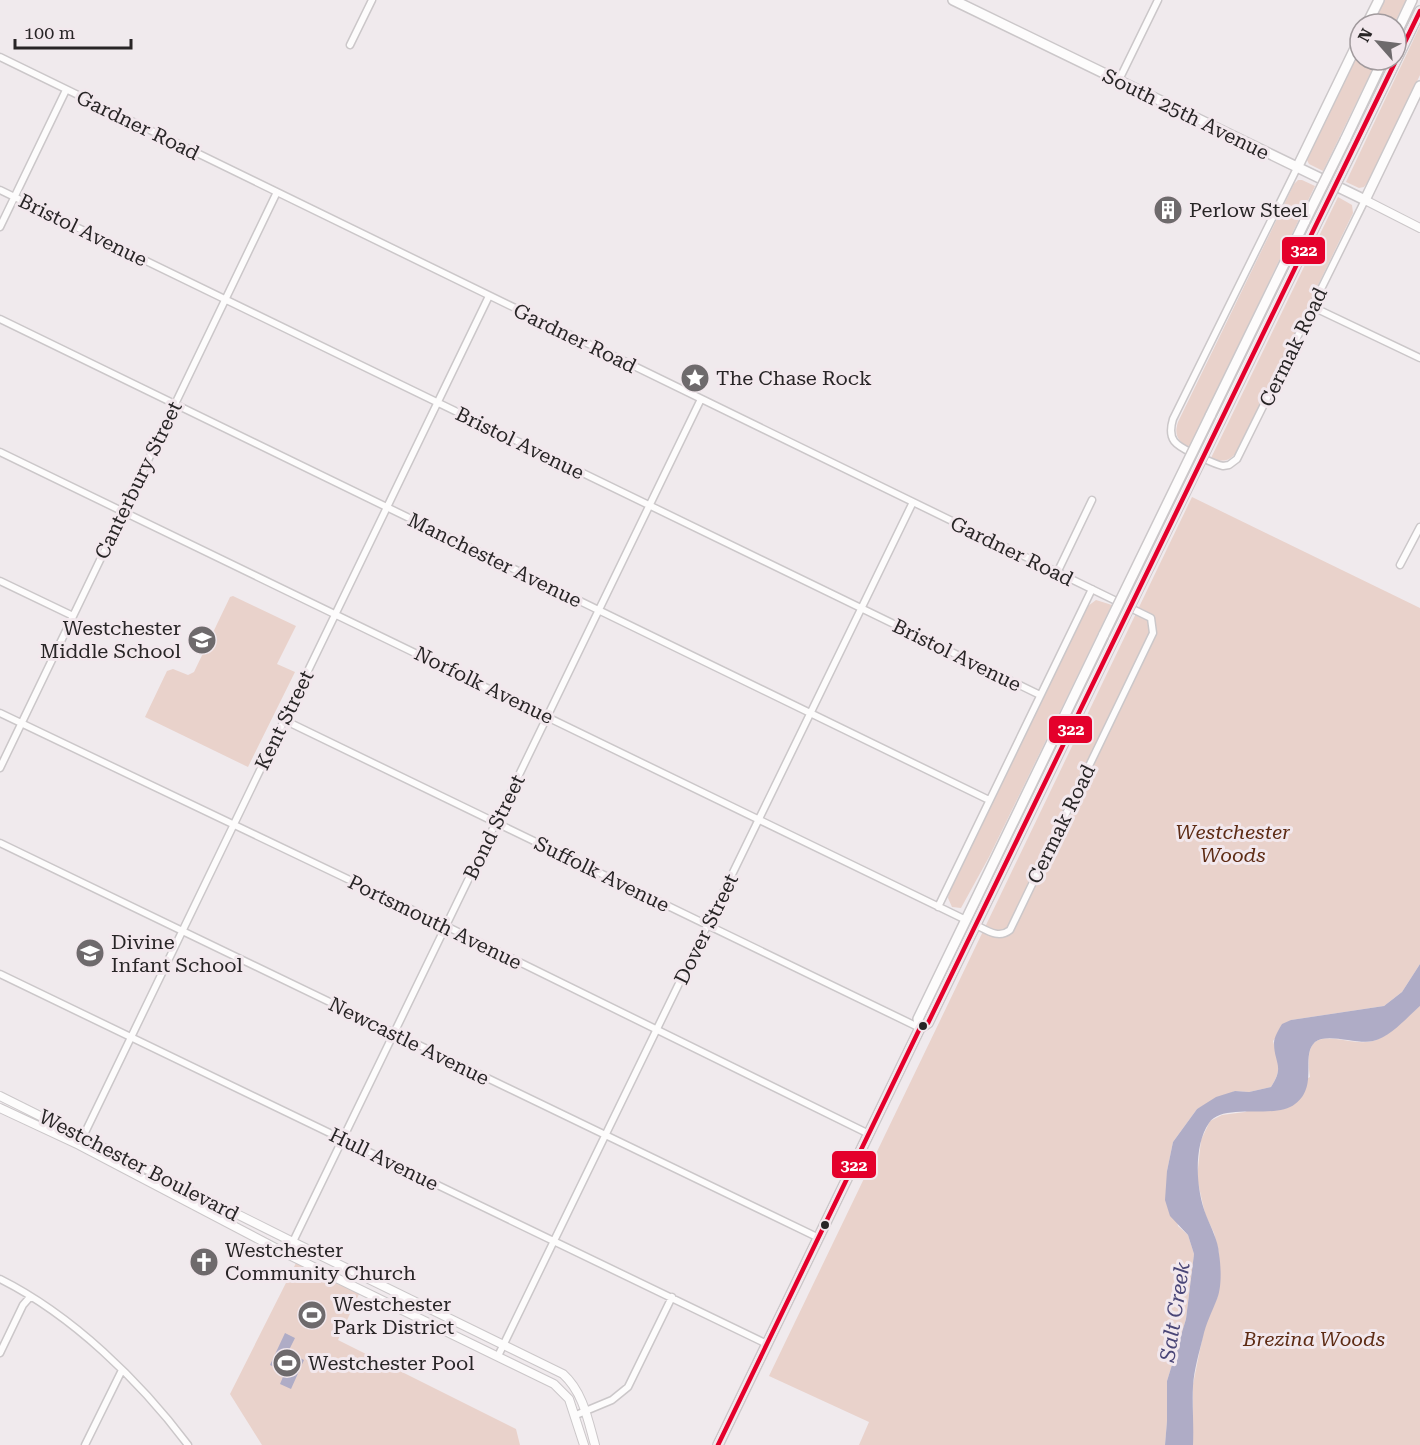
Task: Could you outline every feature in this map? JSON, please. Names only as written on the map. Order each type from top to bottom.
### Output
[{"type":"main road","name":"South 25th Avenue","points":[[953,0],[1365,200]]},
{"type":"main road","name":"Cermak Road","points":[[718,1445],[920,1028],[928,1023],[976,925],[1420,11]]},
{"type":"main road","points":[[1298,168],[1348,64]]},
{"type":"main road","name":"Cermak Road","points":[[920,1028],[918,1019],[1377,72]]},
{"type":"main road","points":[[1365,200],[1420,86]]},
{"type":"street","points":[[350,45],[372,0]]},
{"type":"street","points":[[1119,82],[1158,0]]},
{"type":"street","name":"Gardner Road","points":[[0,57],[1151,618]]},
{"type":"street","points":[[0,227],[66,90]]},
{"type":"street","name":"Cermak Road","points":[[1298,168],[1173,419],[1170,431],[1178,446],[1223,466],[1237,459],[1365,200]]},
{"type":"street","name":"Bristol Avenue","points":[[0,190],[1040,695]]},
{"type":"street","name":"Canterbury Street","points":[[0,768],[277,192]]},
{"type":"street","name":"South 25th Avenue","points":[[1365,200],[1420,228]]},
{"type":"street","name":"Kent Street","points":[[79,1145],[489,296]]},
{"type":"street","points":[[1313,307],[1420,358]]},
{"type":"street","name":"Manchester Avenue","points":[[0,319],[989,800]]},
{"type":"street","name":"Bond Street","points":[[287,1254],[700,399]]},
{"type":"street","name":"Norfolk Avenue","points":[[0,452],[966,920]]},
{"type":"street","points":[[1057,573],[1092,500]]},
{"type":"street","name":"Dover Street","points":[[498,1356],[913,502]]},
{"type":"street","points":[[1400,565],[1420,527]]},
{"type":"street","points":[[0,581],[73,616]]},
{"type":"street","points":[[938,906],[1092,589]]},
{"type":"street","name":"Cermak Road","points":[[976,925],[997,934],[1005,934],[1010,930],[1153,633],[1151,618]]},
{"type":"street","name":"Portsmouth Avenue","points":[[0,713],[446,926],[869,1134]]},
{"type":"street","name":"Suffolk Avenue","points":[[284,720],[920,1028]]},
{"type":"street","name":"Newcastle Avenue","points":[[0,843],[819,1238]]},
{"type":"street","name":"Hull Avenue","points":[[0,974],[767,1344]]},
{"type":"street","name":"Westchester Boulevard","points":[[0,1096],[563,1374],[578,1391],[595,1445]]},
{"type":"street","name":"Westchester Boulevard","points":[[0,1108],[79,1145],[287,1254],[554,1384],[569,1399],[576,1414],[584,1445]]},
{"type":"street","points":[[0,1279],[72,1327],[122,1370],[161,1411],[188,1445]]},
{"type":"street","points":[[0,1353],[23,1305],[30,1297]]},
{"type":"street","points":[[576,1414],[612,1400],[628,1387],[672,1297]]},
{"type":"street","points":[[85,1445],[122,1370]]},
{"type":"green space","points":[[1383,0],[1406,0],[1400,12],[1377,12]]},
{"type":"green space","points":[[1420,26],[1420,75],[1370,179],[1364,187],[1359,188],[1346,182],[1398,72],[1408,72],[1408,51]]},
{"type":"green space","points":[[1348,72],[1371,72],[1323,171],[1309,164],[1306,158]]},
{"type":"green space","points":[[1298,180],[1315,186],[1189,448],[1177,437],[1178,422],[1294,184]]},
{"type":"green space","points":[[1338,197],[1352,205],[1353,213],[1238,450],[1233,457],[1226,460],[1211,458]]},
{"type":"green space","name":"Westchester Woods","points":[[1192,497],[1420,608],[1420,964],[1402,992],[1384,1006],[1291,1020],[1273,1041],[1278,1059],[1278,1070],[1271,1087],[1249,1092],[1235,1091],[1197,1109],[1173,1142],[1167,1171],[1178,1226],[1188,1235],[1194,1254],[1186,1319],[1167,1381],[1165,1445],[859,1445],[869,1422],[769,1376]]},
{"type":"green space","points":[[233,596],[296,626],[277,664],[295,672],[248,767],[145,717],[167,671],[173,669],[188,675],[194,672],[230,597]]},
{"type":"green space","points":[[1096,600],[1112,605],[989,857],[961,908],[952,907],[948,898],[949,892],[1088,606]]},
{"type":"green space","name":"Brezina Woods","points":[[1420,1006],[1420,1445],[1193,1445],[1193,1384],[1205,1325],[1218,1296],[1219,1253],[1214,1233],[1205,1214],[1197,1178],[1201,1140],[1210,1121],[1222,1115],[1245,1112],[1310,1077],[1309,1057],[1312,1046],[1319,1040],[1364,1042],[1376,1040],[1393,1030]]},
{"type":"green space","points":[[296,1263],[359,1294],[338,1340],[516,1429],[520,1445],[262,1445],[230,1394]]},
{"type":"shaded area","name":"Salt Creek","points":[[1420,964],[1420,1006],[1392,1031],[1380,1039],[1367,1042],[1335,1038],[1320,1039],[1311,1048],[1306,1089],[1295,1104],[1276,1111],[1226,1113],[1209,1123],[1200,1144],[1198,1181],[1206,1215],[1216,1239],[1221,1270],[1220,1289],[1207,1322],[1194,1374],[1193,1445],[1165,1445],[1167,1381],[1186,1319],[1194,1254],[1188,1235],[1170,1216],[1165,1200],[1167,1171],[1173,1142],[1197,1109],[1216,1097],[1235,1091],[1249,1092],[1271,1087],[1278,1069],[1274,1041],[1282,1024],[1291,1020],[1384,1006],[1402,992]]},
{"type":"shaded area","name":"Westchester Pool","points":[[285,1333],[295,1338],[288,1352],[304,1360],[291,1389],[280,1384],[285,1372],[270,1365]]},
{"type":"transit line","name":"322","points":[[718,1445],[920,1028],[928,1023],[1420,11]]},
{"type":"place","name":"Perlow Steel","points":[[1168,210]]},
{"type":"place","name":"The Chase Rock","points":[[695,378]]},
{"type":"place","name":"Westchester Middle School","points":[[202,640]]},
{"type":"place","name":"Divine Infant School","points":[[90,953]]},
{"type":"place","name":"Westchester Community Church","points":[[204,1262]]},
{"type":"place","name":"Westchester Park District","points":[[312,1315]]},
{"type":"place","name":"Westchester Pool","points":[[287,1363]]}]
